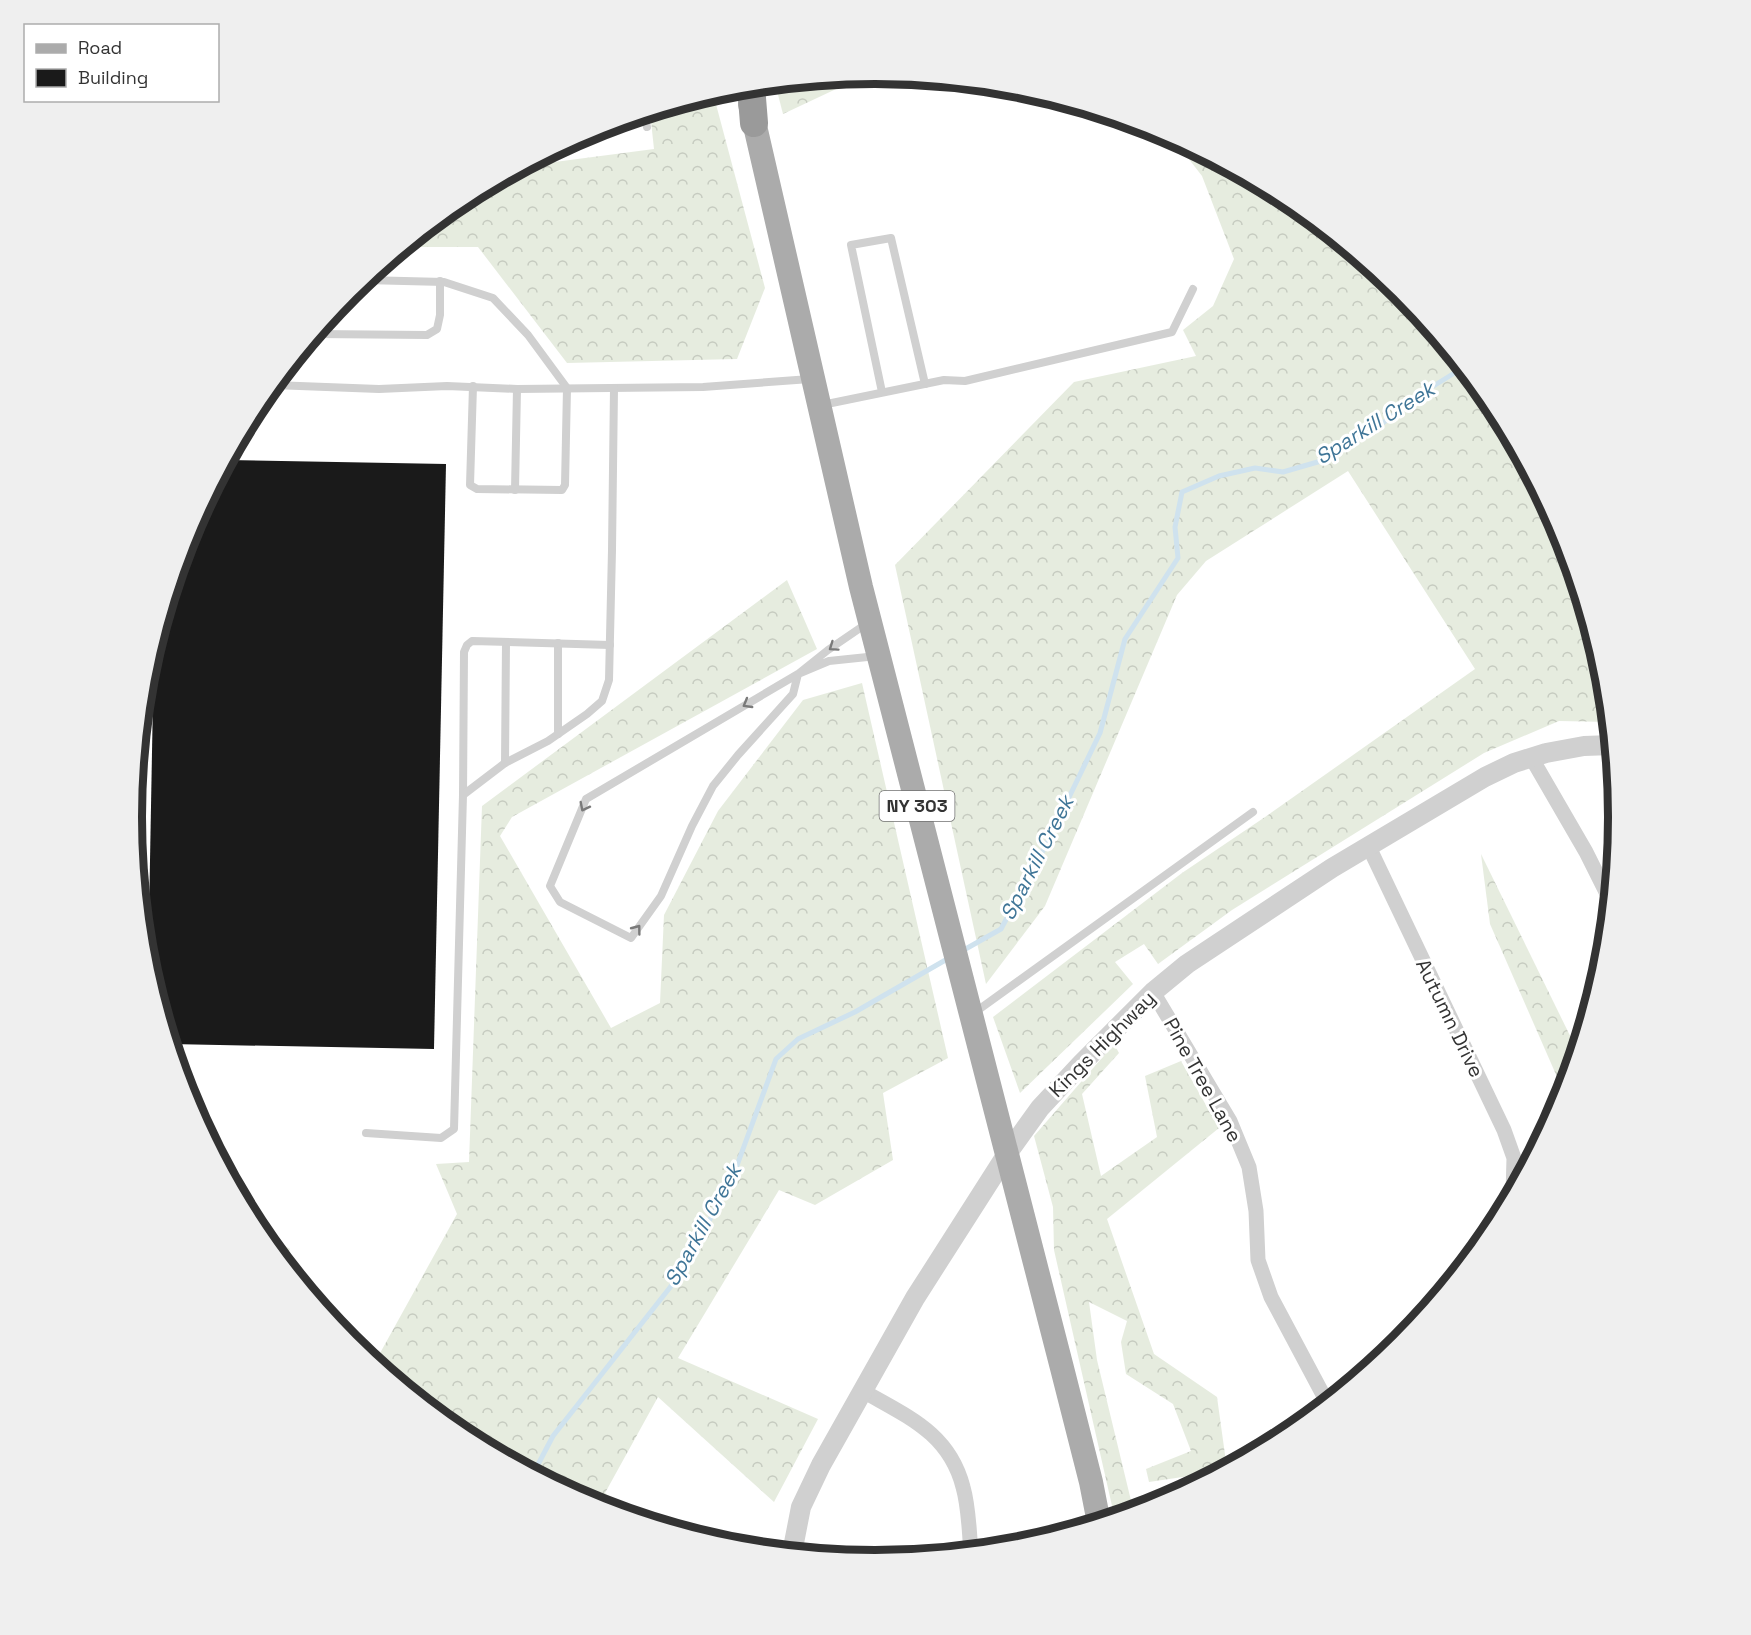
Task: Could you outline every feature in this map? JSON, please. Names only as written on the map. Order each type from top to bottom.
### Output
[{"type":"highway","points":[[752,95],[754,123]]},
{"type":"main road","name":"NY 303","points":[[748,95],[869,622],[1007,1154],[1097,1516]]},
{"type":"street","name":"Kings Highway","points":[[793,1546],[801,1507],[821,1465],[915,1298],[1007,1154],[1040,1108],[1153,992],[1187,964],[1368,845],[1485,777],[1531,757],[1571,748],[1605,746]]},
{"type":"street","points":[[1531,757],[1586,852],[1605,890]]},
{"type":"street","name":"Autumn Drive","points":[[1368,845],[1504,1131],[1514,1158],[1513,1179]]},
{"type":"street","name":"Pine Tree Lane","points":[[1153,992],[1230,1121],[1249,1167],[1256,1211],[1258,1260],[1270,1297],[1324,1397]]},
{"type":"street","points":[[863,1391],[914,1421],[939,1440],[955,1463],[964,1489],[970,1545]]},
{"type":"lane","points":[[646,121],[647,127]]},
{"type":"lane","points":[[882,392],[851,245],[891,238],[925,384]]},
{"type":"lane","points":[[377,280],[440,281],[493,298],[528,334],[567,388],[565,485],[562,490],[477,489],[470,485],[473,386]]},
{"type":"lane","points":[[324,334],[427,335],[436,329],[440,315],[440,281]]},
{"type":"lane","points":[[818,406],[944,380],[965,381],[1172,332],[1193,289]]},
{"type":"lane","points":[[284,385],[379,389],[447,386],[517,389],[703,387],[812,378]]},
{"type":"lane","points":[[463,795],[505,764],[548,741],[602,701],[609,680],[614,388]]},
{"type":"lane","points":[[515,490],[517,389]]},
{"type":"lane","points":[[869,622],[798,674],[793,694],[713,786],[692,826],[661,897],[631,938],[560,902],[550,886],[586,799],[798,674],[829,661],[878,656]]},
{"type":"lane","points":[[366,1133],[441,1138],[454,1129],[463,795],[464,652],[467,645],[472,641],[610,645]]},
{"type":"lane","points":[[505,764],[506,642]]},
{"type":"lane","points":[[558,644],[558,734]]},
{"type":"lane","points":[[970,1015],[1253,812]]},
{"type":"green space","points":[[844,85],[783,114],[777,91]]},
{"type":"green space","points":[[715,102],[765,288],[737,359],[567,363],[478,247],[415,247],[468,208],[509,182],[545,163],[654,149],[651,120]]},
{"type":"green space","points":[[1184,153],[1242,182],[1322,236],[1394,299],[1457,371],[1511,451],[1553,537],[1584,628],[1603,722],[1559,721],[1484,753],[1232,910],[1158,964],[1144,944],[1115,962],[1133,984],[1020,1093],[993,1017],[1182,873],[1475,669],[1348,471],[1206,561],[1177,595],[1045,906],[986,984],[895,565],[1074,382],[1196,356],[1183,330],[1213,306],[1234,259],[1202,176]]},
{"type":"green space","points":[[787,580],[817,649],[512,817],[500,836],[611,1028],[660,1003],[664,915],[718,811],[803,700],[862,683],[948,1058],[883,1093],[893,1160],[815,1205],[779,1190],[678,1358],[818,1419],[774,1502],[658,1397],[605,1493],[627,1507],[551,1475],[509,1453],[429,1399],[378,1356],[457,1214],[436,1164],[469,1162],[482,806]]},
{"type":"green space","points":[[1481,854],[1573,1042],[1559,1082],[1490,924]]},
{"type":"green space","points":[[1114,1044],[1119,1053],[1082,1094],[1101,1176],[1157,1137],[1145,1076],[1181,1061],[1219,1128],[1107,1219],[1154,1354],[1217,1397],[1226,1461],[1197,1476],[1149,1482],[1146,1469],[1191,1451],[1173,1404],[1126,1374],[1121,1342],[1127,1321],[1089,1302],[1097,1360],[1132,1504],[1113,1511],[1054,1250],[1053,1207],[1034,1136]]},
{"type":"green space","points":[[279,1242],[290,1249],[288,1255]]},
{"type":"building","points":[[235,460],[446,464],[434,1049],[178,1044],[156,961],[149,919],[153,691],[156,674],[181,582],[198,537]]},
{"type":"waterway","name":"Sparkill Creek","points":[[962,951],[1001,929],[1047,843],[1100,733],[1125,639],[1178,558],[1175,527],[1182,492],[1219,476],[1255,468],[1283,472],[1321,461],[1376,428],[1427,390],[1457,371]]},
{"type":"waterway","name":"Sparkill Creek","points":[[536,1467],[553,1436],[679,1276],[732,1179],[776,1059],[798,1039],[855,1012],[949,958]]}]
